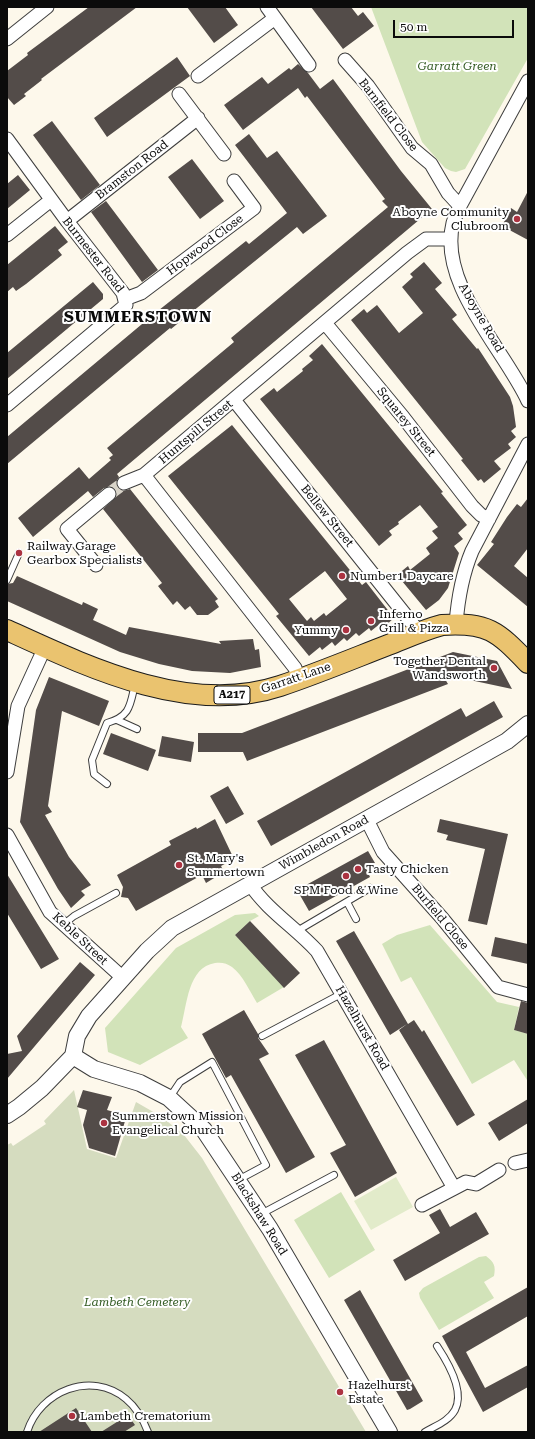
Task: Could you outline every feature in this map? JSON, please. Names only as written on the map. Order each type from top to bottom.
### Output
[{"type":"main road","name":"Garratt Lane","points":[[7,630],[97,670],[135,682],[176,690],[223,696],[263,691],[299,680],[419,632],[442,625],[470,624],[490,630],[511,645],[528,663]]},
{"type":"street","points":[[7,39],[48,7]]},
{"type":"street","points":[[267,7],[309,65]]},
{"type":"street","points":[[198,76],[275,18]]},
{"type":"street","name":"Barnfield Close","points":[[345,60],[360,79],[368,86],[412,148],[431,164],[448,193],[460,206]]},
{"type":"street","name":"Aboyne Road","points":[[528,81],[460,206],[453,222],[451,239],[452,257],[457,275],[468,299],[520,384],[528,401]]},
{"type":"street","points":[[179,94],[224,154]]},
{"type":"street","name":"Bramston Road","points":[[67,221],[198,118]]},
{"type":"street","name":"Burmester Road","points":[[7,139],[126,299],[126,305],[124,308],[7,405]]},
{"type":"street","name":"Hopwood Close","points":[[126,299],[141,293],[254,208],[234,181]]},
{"type":"street","points":[[7,235],[51,200]]},
{"type":"street","name":"Huntspill Street","points":[[124,483],[144,475],[407,253],[426,239],[451,239]]},
{"type":"street","name":"Squarey Street","points":[[325,323],[403,417],[472,506],[481,515],[489,519]]},
{"type":"street","name":"Bellew Street","points":[[234,400],[419,632]]},
{"type":"street","points":[[456,624],[457,601],[465,568],[528,444]]},
{"type":"street","points":[[144,475],[295,668],[299,680]]},
{"type":"street","points":[[96,565],[67,529],[109,494]]},
{"type":"street","points":[[7,772],[11,740],[18,706],[45,647]]},
{"type":"street","name":"Wimbledon Road","points":[[73,1056],[77,1036],[84,1022],[122,977],[172,928],[508,741],[528,724]]},
{"type":"street","name":"Burfield Close","points":[[367,820],[383,852],[442,918],[498,987],[528,995]]},
{"type":"street","name":"Keble Street","points":[[7,835],[50,912],[122,977]]},
{"type":"street","name":"Hazelhurst Road","points":[[250,884],[257,895],[317,951],[454,1188]]},
{"type":"street","points":[[7,1115],[42,1088],[73,1056]]},
{"type":"street","name":"Blackshaw Road","points":[[73,1056],[94,1069],[140,1083],[169,1098],[204,1130],[260,1214],[333,1334],[389,1432]]},
{"type":"street","points":[[422,1205],[466,1182],[476,1184],[499,1170]]},
{"type":"lane","points":[[7,580],[19,553]]},
{"type":"lane","points":[[107,784],[94,774],[92,760],[107,723],[117,720],[128,712],[135,682]]},
{"type":"lane","points":[[117,720],[137,729]]},
{"type":"lane","points":[[297,931],[370,888]]},
{"type":"lane","points":[[64,924],[74,916],[116,893]]},
{"type":"lane","points":[[347,902],[356,919]]},
{"type":"lane","points":[[262,1036],[341,994]]},
{"type":"lane","points":[[169,1098],[180,1082],[212,1062],[266,1166],[238,1180]]},
{"type":"lane","points":[[260,1214],[334,1175]]},
{"type":"lane","points":[[425,1432],[448,1419],[456,1409],[457,1387],[452,1371],[437,1346]]},
{"type":"lane","points":[[27,1432],[31,1419],[44,1402],[63,1390],[84,1386],[106,1388],[126,1398],[141,1414],[148,1432]]},
{"type":"green space","name":"Garratt Green","points":[[371,7],[528,7],[528,58],[465,169],[456,172],[445,168],[422,142]]},
{"type":"green space","points":[[255,913],[259,916],[250,921],[235,935],[284,987],[257,1003],[243,979],[232,967],[219,963],[206,966],[194,979],[187,998],[181,1027],[188,1038],[140,1065],[108,1052],[105,1028],[176,948],[235,915]]},
{"type":"green space","points":[[430,925],[497,1002],[519,1007],[514,1030],[528,1034],[527,1080],[514,1060],[472,1084],[411,977],[401,982],[382,944],[397,935]]},
{"type":"green space","name":"Lambeth Cemetery","points":[[74,1090],[87,1149],[116,1158],[136,1102],[162,1117],[184,1135],[202,1158],[366,1432],[7,1432],[7,1145],[11,1143],[13,1146],[46,1124],[44,1121]]},
{"type":"green space","points":[[396,1177],[413,1207],[371,1230],[354,1201]]},
{"type":"green space","points":[[341,1192],[375,1250],[329,1278],[294,1220]]},
{"type":"green space","points":[[486,1256],[494,1264],[495,1273],[494,1276],[484,1282],[494,1298],[439,1330],[420,1298],[419,1293],[423,1288],[479,1257]]},
{"type":"building","points":[[89,7],[137,7],[41,79],[42,80],[24,94],[26,96],[14,105],[7,97],[7,71],[28,55],[27,53]]},
{"type":"building","points":[[187,7],[225,7],[238,25],[214,43]]},
{"type":"building","points":[[311,7],[351,7],[358,16],[363,12],[374,26],[343,49]]},
{"type":"building","points":[[177,57],[190,76],[107,137],[94,118]]},
{"type":"building","points":[[298,64],[308,73],[320,89],[333,79],[401,171],[432,209],[117,474],[119,477],[116,482],[119,489],[123,491],[130,489],[218,599],[215,601],[219,607],[208,615],[197,615],[190,606],[185,610],[177,601],[173,605],[158,586],[162,583],[103,509],[116,497],[117,492],[112,487],[104,488],[93,497],[88,491],[33,537],[18,518],[79,467],[89,479],[111,460],[109,458],[113,455],[107,448],[234,342],[231,338],[388,207],[382,201],[385,199],[307,96],[305,98],[298,88],[243,130],[224,105],[262,77],[268,84],[289,68],[291,70]]},
{"type":"building","points":[[52,121],[100,185],[81,200],[33,135]]},
{"type":"building","points":[[249,134],[267,158],[277,151],[327,216],[303,234],[297,227],[171,329],[170,328],[7,464],[7,437],[154,314],[246,241],[249,244],[287,213],[235,145]]},
{"type":"building","points":[[192,159],[224,201],[200,219],[168,177]]},
{"type":"building","points":[[18,175],[30,190],[7,209],[7,184]]},
{"type":"building","name":"Aboyne Community Clubroom","points":[[528,191],[528,240],[502,226],[511,208],[517,212]]},
{"type":"building","points":[[106,201],[158,270],[142,282],[91,212]]},
{"type":"building","points":[[55,226],[68,242],[58,250],[62,255],[16,291],[13,287],[7,292],[7,265]]},
{"type":"building","points":[[424,262],[442,283],[435,289],[457,315],[452,319],[477,349],[478,348],[510,397],[513,406],[516,427],[511,431],[516,437],[508,444],[511,448],[494,461],[501,469],[484,483],[481,479],[478,481],[461,460],[463,459],[351,320],[364,309],[367,313],[377,305],[399,333],[423,313],[402,287],[413,277],[410,274]]},
{"type":"building","points":[[93,282],[103,294],[103,299],[7,379],[7,353]]},
{"type":"building","points":[[322,344],[443,492],[441,493],[467,525],[458,533],[463,539],[454,546],[459,553],[448,588],[439,600],[426,610],[397,575],[408,566],[410,570],[430,554],[426,548],[438,538],[432,531],[438,527],[420,505],[389,531],[392,535],[379,546],[260,399],[274,388],[277,392],[303,371],[302,369],[313,360],[309,356]]},
{"type":"building","points":[[232,425],[362,585],[366,582],[394,618],[384,627],[381,623],[371,631],[369,628],[359,636],[356,633],[347,641],[344,638],[335,646],[332,642],[322,650],[320,647],[309,656],[276,616],[279,614],[168,476]],"holes":[[[325,571],[347,599],[326,616],[324,613],[314,621],[311,617],[307,621],[289,599]]]},
{"type":"building","points":[[528,498],[528,548],[514,566],[528,578],[528,607],[477,565],[494,544],[491,542],[507,517],[517,504],[521,507]]},
{"type":"building","points":[[17,576],[82,605],[83,602],[98,609],[93,620],[126,635],[129,627],[221,644],[219,641],[253,639],[255,650],[259,649],[261,667],[230,673],[192,671],[159,664],[120,652],[7,601],[7,584],[13,583]]},
{"type":"building","points":[[453,652],[497,661],[512,689],[442,674],[448,684],[247,761],[243,752],[198,752],[198,733],[242,733]]},
{"type":"building","points":[[49,677],[109,701],[99,726],[62,711],[48,806],[52,812],[45,815],[69,857],[91,885],[81,891],[85,895],[71,908],[58,889],[20,822],[36,710]]},
{"type":"building","points":[[494,701],[503,717],[271,846],[257,821],[461,708],[466,717]]},
{"type":"building","points":[[111,733],[156,750],[148,771],[103,754]]},
{"type":"building","points":[[162,736],[194,742],[191,762],[158,756]]},
{"type":"building","points":[[228,786],[244,814],[226,824],[210,796]]},
{"type":"building","name":"St. Mary's Summertown","points":[[215,819],[234,859],[221,866],[224,872],[206,883],[202,875],[136,911],[128,898],[121,897],[123,887],[117,875],[171,845],[169,841],[196,827],[197,829]]},
{"type":"building","points":[[440,819],[508,834],[487,925],[468,921],[485,849],[446,840],[448,835],[437,832]]},
{"type":"building","points":[[368,851],[375,863],[366,868],[370,877],[309,911],[297,890]]},
{"type":"building","points":[[7,874],[59,959],[41,969],[7,913]]},
{"type":"building","points":[[250,921],[300,973],[284,988],[235,935]]},
{"type":"building","points":[[354,931],[408,1024],[414,1020],[422,1032],[424,1030],[475,1115],[457,1126],[399,1030],[407,1024],[390,1035],[336,941]]},
{"type":"building","points":[[495,937],[528,944],[528,964],[491,956]]},
{"type":"building","points":[[80,962],[95,975],[7,1079],[7,1054],[22,1051],[17,1036]]},
{"type":"building","points":[[521,1001],[528,1003],[528,1034],[514,1030]]},
{"type":"building","points":[[244,1010],[258,1034],[258,1038],[269,1054],[259,1059],[315,1157],[286,1173],[231,1075],[226,1078],[202,1034]]},
{"type":"building","points":[[324,1040],[397,1173],[355,1197],[330,1153],[346,1145],[295,1055]]},
{"type":"building","name":"Summerstown Mission Evangelical Church","points":[[83,1090],[112,1097],[107,1110],[121,1114],[120,1119],[125,1121],[115,1156],[89,1148],[83,1125],[87,1110],[77,1107]]},
{"type":"building","points":[[528,1099],[528,1123],[499,1141],[488,1123]]},
{"type":"building","points":[[440,1209],[450,1227],[476,1212],[489,1234],[405,1281],[393,1260],[440,1233],[429,1215]]},
{"type":"building","points":[[528,1287],[528,1316],[466,1352],[485,1388],[528,1365],[528,1387],[483,1412],[442,1336]]},
{"type":"building","points":[[360,1290],[423,1401],[410,1409],[407,1410],[344,1300]]},
{"type":"building","name":"Lambeth Crematorium","points":[[76,1408],[92,1432],[39,1432]]},
{"type":"building","name":"Lambeth Crematorium","points":[[128,1415],[135,1425],[124,1432],[101,1432]]},
{"type":"tunnel","points":[[109,494],[124,483]]},
{"type":"place","name":"Aboyne Community Clubroom","points":[[517,219]]},
{"type":"place","name":"Railway Garage Gearbox Specialists","points":[[19,553]]},
{"type":"place","name":"Number1 Daycare","points":[[342,576]]},
{"type":"place","name":"Inferno Grill & Pizza","points":[[371,621]]},
{"type":"place","name":"Yummy","points":[[346,630]]},
{"type":"place","name":"Together Dental Wandsworth","points":[[494,668]]},
{"type":"place","name":"St. Mary's Summertown","points":[[179,865]]},
{"type":"place","name":"Tasty Chicken","points":[[358,869]]},
{"type":"place","name":"SPM Food & Wine","points":[[346,876]]},
{"type":"place","name":"Summerstown Mission Evangelical Church","points":[[104,1123]]},
{"type":"place","name":"Hazelhurst Estate","points":[[340,1392]]},
{"type":"place","name":"Lambeth Crematorium","points":[[72,1416]]},
{"type":"district","name":"SUMMERSTOWN","points":[[138,317]]}]
